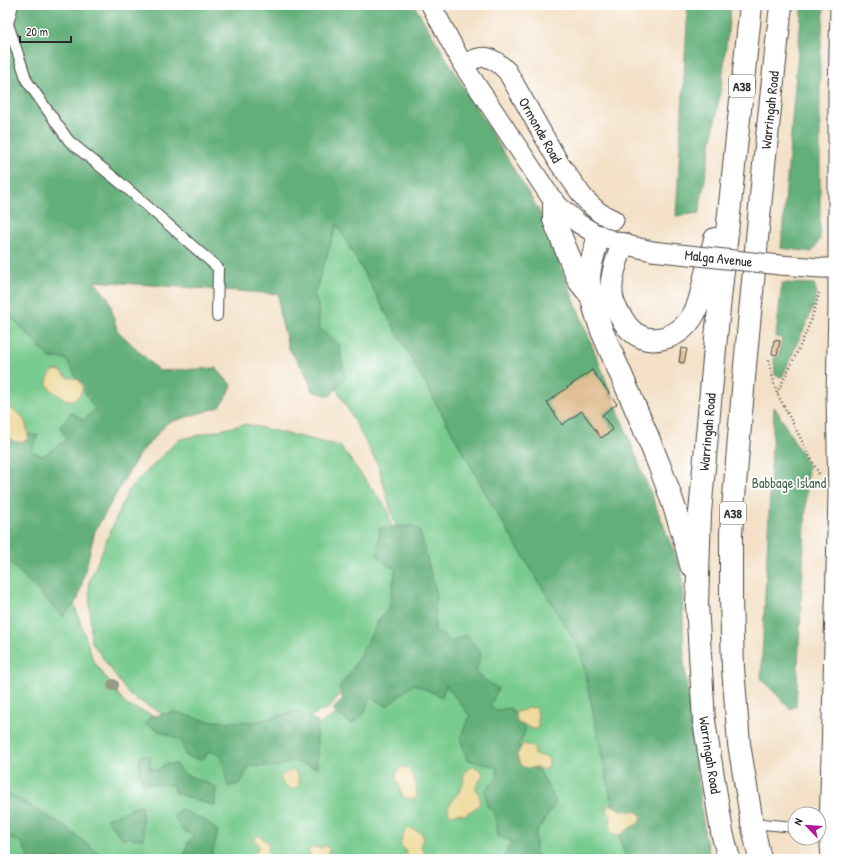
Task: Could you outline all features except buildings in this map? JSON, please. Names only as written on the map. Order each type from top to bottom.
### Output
[{"type":"highway","name":"Warringah Road","points":[[729,859],[722,832],[704,721],[697,604],[702,484],[733,166],[751,5]]},
{"type":"highway","name":"Warringah Road","points":[[760,859],[752,823],[739,744],[733,668],[731,533],[750,312],[781,5]]},
{"type":"highway","points":[[623,244],[614,271],[612,285],[612,297],[620,315],[632,331],[638,336],[646,339],[662,339],[674,334],[691,320],[697,308],[733,166]]},
{"type":"highway","points":[[554,202],[554,220],[579,281],[591,296]]},
{"type":"highway","points":[[598,236],[589,279],[591,296],[602,331],[668,488],[685,538],[697,604]]},
{"type":"street","name":"Ormonde Road","points":[[431,5],[463,65],[554,202],[578,223],[598,236]]},
{"type":"street","points":[[825,806],[838,495],[836,396],[839,268],[838,93],[840,6]]},
{"type":"street","name":"Ormonde Road","points":[[463,65],[478,57],[486,57],[493,59],[507,71],[559,163],[584,198],[600,213],[614,220]]},
{"type":"street","name":"Malga Avenue","points":[[598,236],[652,251],[780,265],[839,268]]},
{"type":"street","points":[[827,842],[831,859]]},
{"type":"lane","points":[[13,5],[8,24],[27,81],[69,141],[123,185],[218,268],[217,316]]},
{"type":"lane","points":[[752,823],[787,826]]},
{"type":"path","points":[[777,393],[809,326],[820,290]]},
{"type":"path","points":[[769,360],[777,393],[819,474]]},
{"type":"green space","points":[[5,5],[414,5],[538,209],[682,572],[684,663],[705,837],[711,859],[626,859],[616,822],[580,650],[494,508],[337,224],[314,295],[318,304],[319,328],[339,344],[345,378],[330,396],[312,391],[305,372],[289,349],[279,312],[279,294],[94,281],[109,299],[117,330],[159,371],[216,368],[232,386],[220,407],[167,423],[138,456],[95,531],[78,599],[63,617],[5,557],[5,428],[14,434],[38,435],[31,451],[43,456],[67,439],[60,427],[71,412],[83,420],[95,410],[66,359],[50,358],[5,310]]},
{"type":"green space","points":[[688,5],[731,5],[722,81],[699,213],[676,216]]},
{"type":"green space","points":[[802,5],[824,5],[820,63],[820,239],[812,252],[781,248]]},
{"type":"green space","points":[[5,128],[93,281],[110,366],[70,592],[93,660],[126,705],[200,733],[271,752],[342,711],[413,587],[378,465],[303,326],[337,224],[494,508],[580,650],[616,822],[626,859],[5,859]]},
{"type":"green space","points":[[782,283],[814,284],[817,293],[810,315],[782,377],[775,375],[774,358],[778,358],[782,338],[776,337]]},
{"type":"green space","name":"Babbage Island","points":[[774,406],[808,465],[796,706],[790,709],[761,678]]},
{"type":"green space","points":[[245,424],[340,446],[388,510],[401,570],[394,612],[375,650],[329,708],[258,741],[182,725],[129,695],[91,641],[89,582],[128,490],[178,440]]},
{"type":"green space","points":[[410,526],[419,529],[436,592],[435,630],[452,642],[466,635],[481,652],[476,673],[498,689],[490,706],[496,710],[510,708],[526,729],[519,746],[522,764],[539,770],[556,802],[535,835],[537,859],[502,859],[512,842],[498,836],[495,813],[487,806],[485,790],[498,776],[496,767],[467,760],[460,737],[470,716],[446,685],[442,697],[414,684],[387,706],[370,697],[364,714],[352,724],[332,710],[343,700],[339,687],[352,670],[381,616],[389,610],[396,567],[390,567],[377,555],[380,528]]},
{"type":"green space","points":[[297,711],[317,721],[317,768],[293,761],[277,767],[249,766],[241,783],[228,787],[221,756],[210,751],[202,760],[186,756],[181,741],[146,724],[150,717],[175,712],[208,721],[253,722]]},
{"type":"green space","points":[[143,754],[150,757],[151,768],[158,770],[165,764],[175,764],[184,774],[216,787],[215,806],[175,793],[172,785],[141,784],[139,760]]},
{"type":"green space","points":[[5,791],[63,825],[106,859],[30,859],[21,842],[5,836]]},
{"type":"green space","points":[[141,805],[144,839],[122,838],[106,819]]},
{"type":"green space","points":[[180,809],[204,820],[218,831],[211,858],[198,859],[184,856],[188,842],[194,835],[182,830],[174,816]]},
{"type":"sand","points":[[58,370],[67,377],[75,378],[81,383],[83,388],[75,399],[66,399],[54,392],[48,386],[48,378],[53,371]]},
{"type":"sand","points":[[8,408],[21,416],[24,420],[28,439],[21,442],[13,441],[5,432],[5,411]]},
{"type":"sand","points":[[529,707],[535,707],[537,709],[538,728],[536,729],[532,729],[518,723],[515,715],[516,712],[522,711]]},
{"type":"sand","points":[[523,744],[535,748],[534,755],[549,759],[549,765],[546,769],[543,770],[535,767],[524,767],[520,764],[517,755]]},
{"type":"sand","points":[[404,767],[407,768],[413,775],[417,797],[415,799],[403,797],[396,779],[397,772]]},
{"type":"sand","points":[[472,767],[478,768],[483,774],[476,788],[480,797],[478,806],[465,815],[459,813],[451,815],[448,808],[462,789],[464,773]]},
{"type":"sand","points":[[294,770],[299,780],[299,785],[290,789],[281,780],[281,777],[285,773]]},
{"type":"sand","points":[[610,804],[624,811],[635,812],[642,817],[636,824],[620,834],[615,835],[611,832],[611,818],[606,810]]},
{"type":"sand","points":[[410,828],[423,835],[423,840],[420,845],[426,859],[399,859],[406,854],[406,850],[400,844],[404,833]]},
{"type":"sand","points":[[256,836],[261,837],[268,842],[267,859],[253,859],[258,847],[255,840]]},
{"type":"sand","points":[[327,846],[329,849],[326,859],[314,859],[309,853],[310,847],[320,848]]}]
